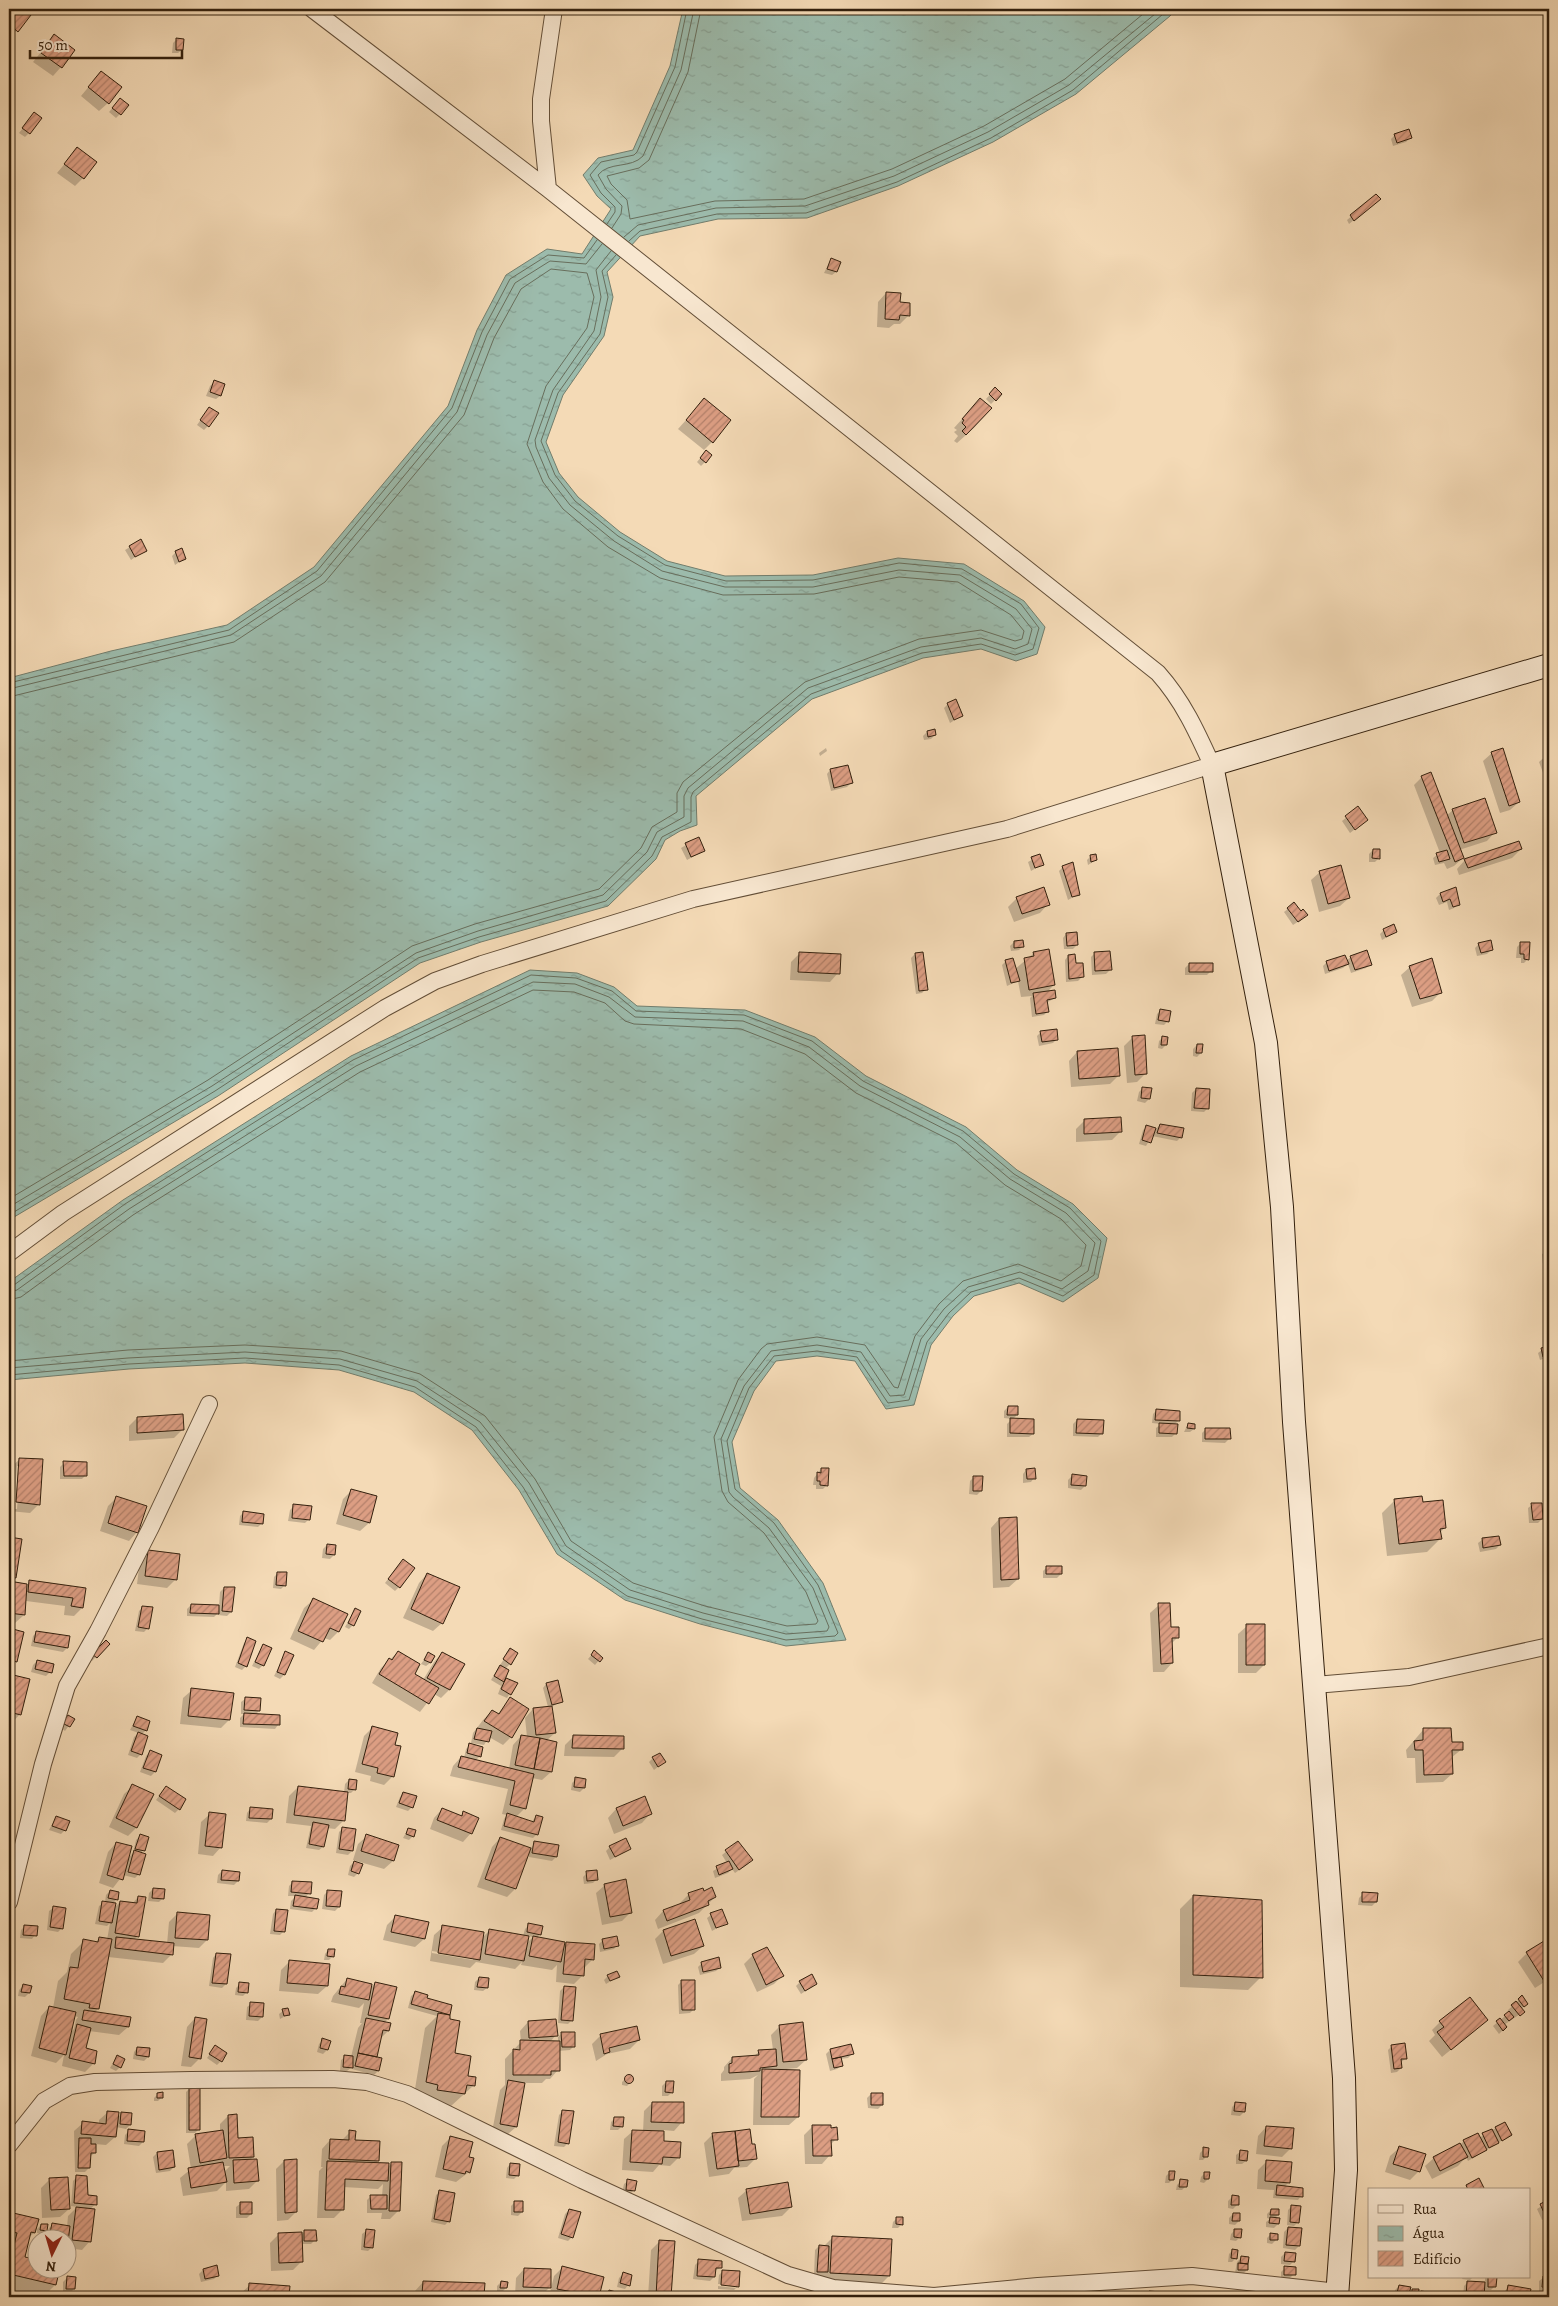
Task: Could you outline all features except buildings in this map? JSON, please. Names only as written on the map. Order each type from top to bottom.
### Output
[{"type":"main road","points":[[1338,2295],[1346,2170],[1344,2078],[1294,1422],[1282,1207],[1266,1043],[1212,765],[1549,665]]},
{"type":"street","points":[[9,1253],[63,1213],[385,1008],[435,981],[482,964],[693,899],[1007,829],[1212,765],[1189,715],[1176,693],[1158,673],[548,189],[312,9]]},
{"type":"street","points":[[548,189],[541,121],[541,99],[554,9]]},
{"type":"street","points":[[9,1902],[43,1764],[67,1686],[98,1632],[210,1404]]},
{"type":"street","points":[[1315,1685],[1409,1677],[1549,1646]]},
{"type":"street","points":[[9,2145],[44,2101],[70,2086],[95,2082],[162,2081],[333,2079],[367,2082],[407,2094],[582,2180],[788,2275],[833,2288],[933,2296],[1038,2286],[1192,2276],[1338,2295]]},
{"type":"water","points":[[683,9],[1176,9],[1076,94],[993,142],[898,186],[807,218],[718,219],[640,236],[607,272],[613,297],[604,336],[563,395],[546,442],[559,473],[578,497],[620,532],[667,561],[725,576],[813,575],[898,558],[964,564],[1024,601],[1045,627],[1037,654],[1016,661],[981,649],[923,658],[812,699],[696,796],[697,825],[680,831],[665,840],[656,859],[608,906],[481,942],[420,963],[218,1096],[9,1220],[9,678],[111,651],[227,625],[314,567],[448,406],[477,330],[506,275],[547,249],[582,254],[611,209],[597,196],[583,175],[598,158],[633,150],[670,66]]},
{"type":"water","points":[[530,970],[577,973],[614,987],[637,1006],[745,1010],[815,1037],[866,1076],[966,1127],[1017,1170],[1073,1204],[1107,1238],[1098,1278],[1063,1302],[1019,1283],[974,1296],[953,1316],[931,1345],[914,1405],[886,1409],[855,1361],[817,1356],[776,1361],[754,1391],[732,1442],[740,1488],[778,1520],[823,1583],[846,1640],[786,1646],[700,1624],[625,1600],[557,1554],[519,1490],[472,1430],[414,1392],[339,1370],[245,1363],[129,1369],[9,1380],[9,1282],[123,1200],[351,1056]]}]
